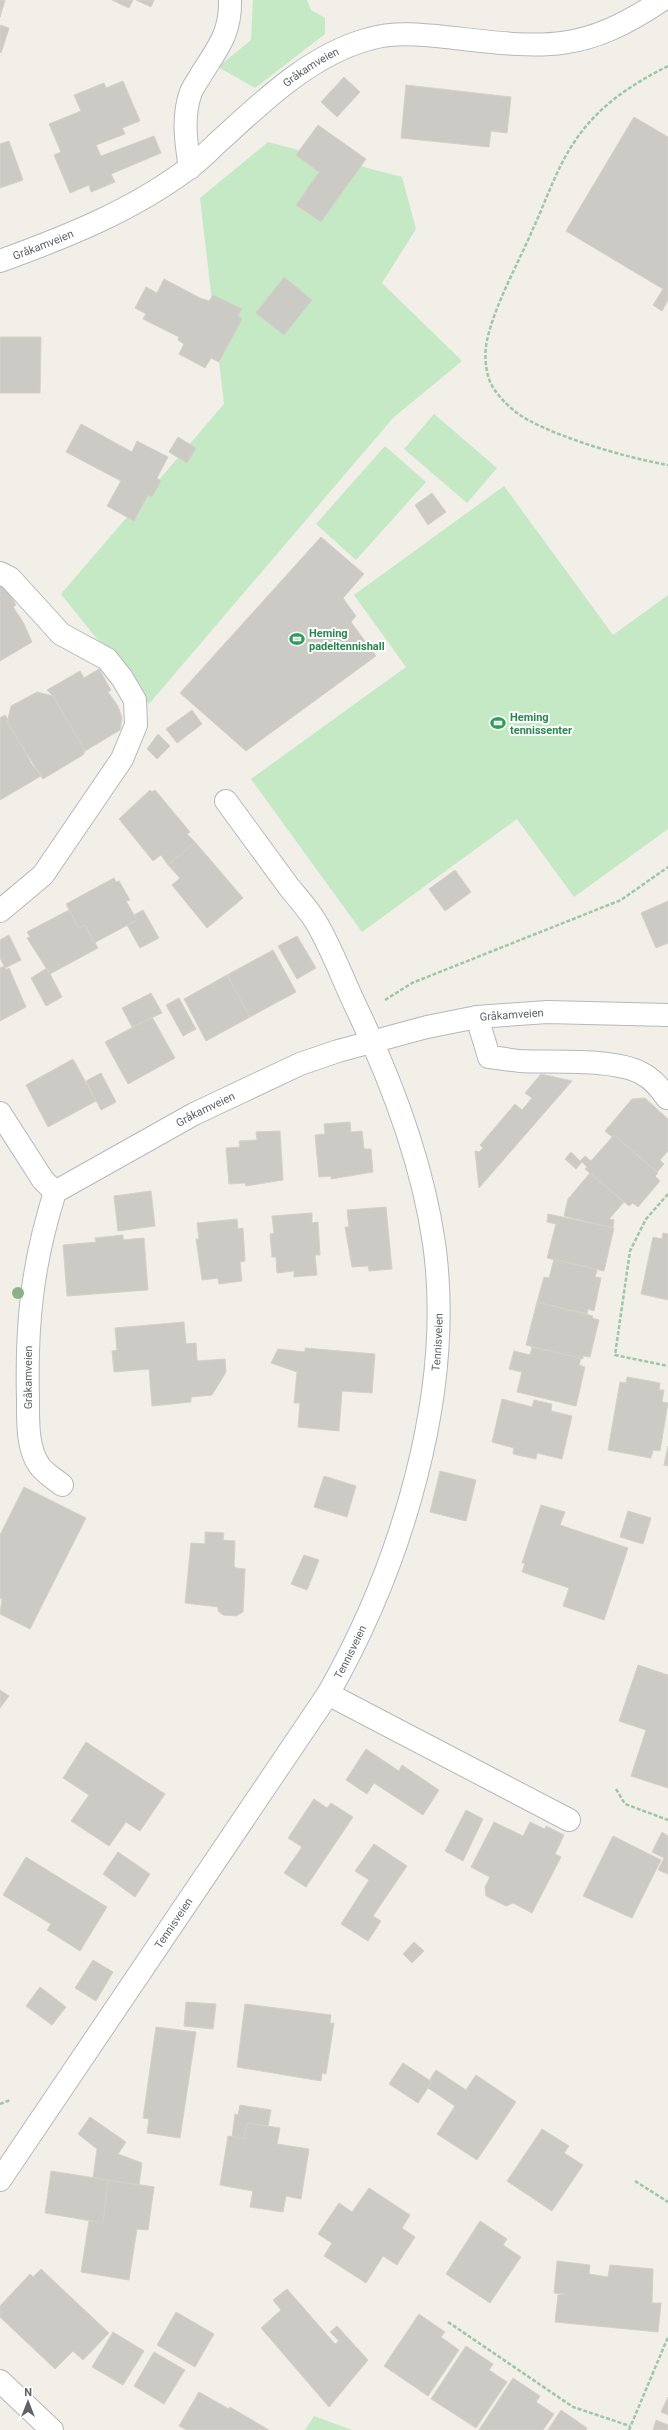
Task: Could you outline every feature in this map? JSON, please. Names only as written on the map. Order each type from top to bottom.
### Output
[{"type":"street","points":[[190,168],[185,135],[186,114],[191,91],[223,40],[229,25],[230,0]]},
{"type":"street","name":"Gråkamveien","points":[[0,261],[71,235],[130,206],[190,168],[260,104],[304,71],[338,51],[368,39],[392,35],[421,35],[526,46],[569,44],[592,38],[616,28],[662,0]]},
{"type":"street","points":[[0,572],[10,578],[61,634],[108,659],[122,678],[135,700],[136,725],[122,759],[43,875],[0,911]]},
{"type":"street","name":"Tennisveien","points":[[0,2180],[328,1694],[351,1652],[373,1603],[418,1474],[428,1423],[437,1349],[439,1302],[434,1245],[426,1199],[411,1141],[369,1032],[315,921],[226,801]]},
{"type":"street","name":"Gråkamveien","points":[[62,1485],[39,1466],[31,1446],[28,1414],[27,1351],[29,1304],[41,1236],[55,1192],[194,1114],[259,1082],[369,1032],[427,1027],[477,1017],[547,1012],[668,1015]]},
{"type":"street","points":[[477,1017],[489,1057],[518,1061],[595,1064],[623,1067],[640,1072],[656,1083],[667,1098]]},
{"type":"street","points":[[0,1113],[42,1180],[55,1192]]},
{"type":"street","points":[[328,1694],[569,1820]]},
{"type":"street","points":[[0,2381],[52,2430]]},
{"type":"path","points":[[668,66],[641,80],[616,97],[576,139],[560,169],[495,313],[487,340],[485,359],[488,375],[494,388],[510,407],[530,421],[571,438],[646,461],[668,466]]},
{"type":"path","points":[[369,1032],[386,999],[412,983],[621,900],[668,868]]},
{"type":"path","points":[[668,1194],[646,1219],[630,1251],[615,1355],[668,1366]]},
{"type":"path","points":[[616,1789],[625,1804],[668,1820]]},
{"type":"path","points":[[0,2104],[10,2100]]},
{"type":"path","points":[[635,2181],[668,2202]]},
{"type":"path","points":[[448,2322],[573,2407],[630,2426]]},
{"type":"path","points":[[629,2430],[668,2337]]},
{"type":"green space","points":[[253,0],[307,0],[311,10],[325,18],[325,34],[255,88],[218,67],[251,40]]},
{"type":"green space","points":[[268,142],[402,177],[416,229],[382,283],[462,361],[393,418],[149,704],[61,594],[224,404],[200,198]]},
{"type":"green space","points":[[434,414],[497,468],[467,503],[404,449]]},
{"type":"green space","points":[[385,446],[426,482],[356,560],[316,524]]},
{"type":"green space","name":"Heming tennissenter","points":[[504,486],[613,635],[668,595],[668,829],[574,897],[517,819],[362,932],[251,779],[406,667],[354,595]]},
{"type":"green space","points":[[314,2416],[352,2430],[305,2430]]},
{"type":"building","points":[[0,0],[5,0],[0,17]]},
{"type":"building","points":[[112,0],[133,0],[129,8]]},
{"type":"building","points":[[136,0],[154,0],[151,7]]},
{"type":"building","points":[[0,25],[9,28],[1,53],[0,52]]},
{"type":"building","points":[[344,77],[360,92],[337,117],[321,102]]},
{"type":"building","points":[[123,81],[140,121],[122,128],[125,134],[96,145],[101,156],[154,136],[161,153],[111,174],[115,182],[91,192],[89,185],[70,193],[54,155],[61,152],[49,124],[81,111],[74,95],[104,83],[106,88]]},
{"type":"building","points":[[406,85],[511,97],[507,133],[491,131],[489,147],[401,138]]},
{"type":"building","points":[[634,117],[668,137],[668,300],[662,311],[653,305],[663,289],[566,231]]},
{"type":"building","points":[[318,125],[366,159],[321,222],[296,205],[319,172],[296,155]]},
{"type":"building","points":[[9,141],[23,180],[0,188],[0,144]]},
{"type":"building","points":[[284,277],[312,300],[284,335],[256,313]]},
{"type":"building","points":[[164,279],[200,298],[209,301],[213,295],[242,309],[238,316],[242,319],[219,362],[211,358],[205,368],[179,354],[184,344],[178,340],[179,337],[143,319],[146,314],[135,308],[146,287],[157,293]]},
{"type":"building","points":[[0,337],[41,337],[40,393],[0,393]]},
{"type":"building","points":[[81,424],[132,452],[137,441],[168,457],[157,478],[161,481],[152,497],[148,495],[134,521],[107,506],[121,481],[66,452]]},
{"type":"building","points":[[178,437],[196,448],[187,463],[169,452]]},
{"type":"building","points":[[432,493],[446,512],[428,525],[415,505]]},
{"type":"building","name":"Heming padeltennishall","points":[[321,537],[364,574],[343,598],[356,616],[351,622],[376,656],[246,751],[180,693]]},
{"type":"building","points":[[4,584],[16,605],[13,607],[23,622],[32,642],[0,661],[0,587]]},
{"type":"building","points":[[99,669],[111,690],[108,692],[118,706],[122,718],[120,730],[85,751],[53,696],[47,690],[80,671],[84,678]]},
{"type":"building","points":[[37,692],[53,696],[85,751],[83,755],[43,779],[7,723],[11,706]]},
{"type":"building","points":[[192,710],[202,724],[177,743],[166,729]]},
{"type":"building","points":[[5,715],[31,763],[41,776],[0,800],[0,718]]},
{"type":"building","points":[[158,734],[170,746],[157,759],[147,749]]},
{"type":"building","points":[[150,790],[152,792],[155,790],[190,832],[187,834],[195,842],[168,865],[161,855],[153,861],[119,819]]},
{"type":"building","points":[[195,842],[243,898],[207,928],[172,885],[180,878],[168,865]]},
{"type":"building","points":[[455,870],[471,892],[445,911],[429,889]]},
{"type":"building","points":[[114,878],[116,882],[119,881],[130,900],[126,901],[137,920],[94,943],[85,925],[79,928],[66,904]]},
{"type":"building","points":[[668,901],[668,943],[656,948],[641,913]]},
{"type":"building","points":[[69,910],[79,928],[85,925],[98,948],[50,974],[27,938],[30,937],[27,932]]},
{"type":"building","points":[[143,910],[159,938],[140,948],[127,925],[137,920],[134,915]]},
{"type":"building","points":[[9,935],[21,960],[5,968],[0,958],[0,940]]},
{"type":"building","points":[[297,936],[316,968],[297,979],[278,946]]},
{"type":"building","points":[[273,950],[296,992],[250,1017],[227,975]]},
{"type":"building","points":[[4,966],[6,970],[9,968],[26,1007],[0,1021],[0,968]]},
{"type":"building","points":[[47,968],[62,997],[46,1006],[31,978]]},
{"type":"building","points":[[227,975],[250,1017],[206,1041],[184,999]]},
{"type":"building","points":[[151,993],[162,1013],[132,1027],[122,1008]]},
{"type":"building","points":[[179,998],[196,1029],[183,1036],[166,1005]]},
{"type":"building","points":[[152,1017],[175,1058],[128,1084],[105,1042]]},
{"type":"building","points":[[73,1059],[96,1101],[48,1127],[26,1085]]},
{"type":"building","points":[[101,1073],[116,1102],[101,1110],[86,1081]]},
{"type":"building","points":[[541,1074],[572,1081],[479,1188],[475,1151],[479,1152],[483,1148],[480,1145],[515,1104],[522,1110],[532,1098],[525,1093]]},
{"type":"building","points":[[645,1098],[668,1119],[668,1151],[660,1160],[664,1164],[657,1172],[614,1135],[612,1137],[605,1131],[632,1099]]},
{"type":"building","points":[[350,1122],[351,1132],[362,1131],[364,1149],[371,1149],[373,1172],[331,1179],[331,1176],[319,1177],[315,1135],[325,1134],[324,1124]]},
{"type":"building","points":[[280,1131],[283,1180],[246,1186],[245,1183],[229,1184],[226,1148],[240,1147],[239,1141],[257,1140],[256,1132]]},
{"type":"building","points":[[614,1135],[658,1173],[655,1176],[660,1181],[638,1207],[633,1203],[629,1206],[585,1169],[587,1167],[582,1162],[576,1169],[565,1159],[571,1152],[580,1161],[585,1156],[591,1161]]},
{"type":"building","points":[[590,1173],[624,1202],[609,1219],[614,1220],[613,1228],[564,1216],[568,1199]]},
{"type":"building","points":[[151,1191],[155,1226],[118,1231],[114,1196]]},
{"type":"building","points":[[386,1207],[392,1269],[369,1271],[368,1266],[352,1267],[345,1227],[349,1227],[347,1210]]},
{"type":"building","points":[[312,1213],[312,1223],[318,1222],[320,1255],[315,1255],[317,1275],[294,1277],[294,1271],[277,1273],[276,1257],[272,1257],[270,1234],[274,1233],[272,1216]]},
{"type":"building","points":[[548,1214],[614,1228],[604,1271],[547,1258],[556,1224],[547,1222]]},
{"type":"building","points":[[237,1219],[238,1229],[243,1228],[245,1261],[240,1262],[242,1281],[219,1284],[218,1278],[202,1280],[196,1239],[199,1239],[197,1223]]},
{"type":"building","points":[[663,1233],[668,1234],[668,1300],[641,1294],[653,1237],[662,1239]]},
{"type":"building","points":[[123,1235],[123,1240],[144,1238],[148,1290],[67,1296],[63,1245],[96,1242],[95,1238]]},
{"type":"building","points":[[554,1259],[597,1270],[595,1277],[601,1278],[594,1311],[588,1309],[587,1314],[537,1302],[544,1277],[549,1278]]},
{"type":"building","points":[[537,1302],[593,1316],[592,1318],[599,1320],[590,1357],[583,1356],[583,1359],[526,1345]]},
{"type":"building","points":[[184,1322],[186,1344],[196,1343],[197,1361],[225,1359],[226,1372],[212,1395],[191,1397],[191,1402],[152,1406],[149,1369],[114,1372],[112,1351],[117,1350],[115,1328]]},
{"type":"building","points":[[532,1347],[581,1358],[579,1365],[585,1367],[576,1406],[517,1392],[522,1372],[509,1369],[514,1351],[530,1355]]},
{"type":"building","points":[[305,1348],[375,1354],[372,1393],[342,1391],[339,1431],[298,1427],[300,1403],[294,1403],[297,1372],[271,1363],[278,1349],[305,1352]]},
{"type":"building","points":[[627,1377],[660,1383],[659,1390],[664,1390],[662,1402],[668,1403],[660,1451],[653,1450],[651,1458],[608,1450],[620,1382],[626,1383]]},
{"type":"building","points":[[502,1399],[532,1407],[534,1400],[552,1404],[551,1411],[572,1416],[562,1459],[537,1453],[536,1459],[513,1454],[514,1448],[492,1442]]},
{"type":"building","points":[[668,1446],[668,1466],[664,1465]]},
{"type":"building","points":[[440,1471],[476,1480],[466,1521],[430,1512]]},
{"type":"building","points":[[324,1476],[356,1486],[347,1517],[314,1507]]},
{"type":"building","points":[[24,1487],[86,1518],[30,1629],[0,1614],[2,1599],[0,1598],[0,1535]]},
{"type":"building","points":[[541,1505],[565,1512],[560,1525],[628,1548],[604,1620],[563,1606],[569,1588],[522,1572],[525,1563],[522,1563]]},
{"type":"building","points":[[628,1511],[651,1518],[643,1544],[620,1537]]},
{"type":"building","points":[[205,1532],[224,1533],[223,1540],[235,1541],[234,1566],[236,1568],[245,1569],[243,1612],[236,1616],[223,1615],[218,1611],[218,1607],[185,1603],[191,1543],[205,1544]]},
{"type":"building","points":[[304,1555],[319,1560],[307,1590],[291,1584]]},
{"type":"building","points":[[638,1665],[668,1675],[668,1788],[631,1776],[646,1730],[619,1721]]},
{"type":"building","points":[[0,1690],[9,1696],[0,1708]]},
{"type":"building","points":[[86,1742],[165,1794],[140,1831],[126,1822],[109,1846],[71,1821],[89,1795],[63,1778]]},
{"type":"building","points":[[366,1749],[399,1771],[402,1765],[439,1790],[423,1815],[374,1783],[367,1794],[346,1780]]},
{"type":"building","points":[[314,1799],[327,1808],[331,1803],[353,1817],[306,1887],[284,1873],[302,1847],[288,1838]]},
{"type":"building","points":[[466,1810],[483,1819],[463,1861],[445,1851]]},
{"type":"building","points":[[494,1822],[523,1836],[530,1822],[545,1829],[546,1826],[564,1835],[555,1854],[561,1857],[532,1913],[513,1903],[506,1906],[486,1896],[485,1887],[490,1877],[471,1867]]},
{"type":"building","points":[[662,1832],[668,1836],[668,1874],[658,1870],[664,1858],[652,1852]]},
{"type":"building","points":[[613,1836],[661,1860],[632,1918],[583,1896]]},
{"type":"building","points":[[374,1844],[407,1866],[373,1916],[381,1921],[368,1941],[341,1924],[369,1880],[355,1871]]},
{"type":"building","points":[[118,1852],[150,1874],[135,1897],[103,1874]]},
{"type":"building","points":[[26,1857],[107,1907],[80,1951],[47,1930],[51,1924],[3,1895]]},
{"type":"building","points":[[414,1942],[424,1951],[412,1963],[403,1954]]},
{"type":"building","points":[[93,1960],[113,1972],[96,2001],[75,1988]]},
{"type":"building","points":[[40,1987],[66,2007],[52,2025],[26,2006]]},
{"type":"building","points":[[186,2002],[216,2004],[213,2029],[184,2026]]},
{"type":"building","points":[[245,2004],[331,2015],[330,2023],[334,2023],[326,2074],[322,2073],[321,2081],[237,2067]]},
{"type":"building","points":[[156,2027],[196,2032],[180,2138],[147,2133],[149,2119],[143,2118]]},
{"type":"building","points":[[403,2063],[432,2082],[418,2103],[389,2084]]},
{"type":"building","points":[[436,2070],[466,2090],[476,2075],[516,2102],[477,2160],[437,2134],[455,2106],[428,2088],[432,2082],[429,2081]]},
{"type":"building","points":[[240,2105],[271,2110],[268,2126],[247,2123],[244,2139],[232,2137],[235,2114],[238,2115]]},
{"type":"building","points":[[90,2117],[126,2142],[118,2154],[142,2163],[139,2185],[93,2178],[97,2149],[78,2134]]},
{"type":"building","points":[[247,2123],[280,2128],[277,2144],[309,2149],[301,2199],[286,2196],[283,2212],[250,2207],[253,2191],[220,2185],[228,2136],[244,2139]]},
{"type":"building","points":[[542,2129],[569,2146],[564,2153],[583,2165],[552,2211],[507,2181]]},
{"type":"building","points":[[51,2171],[108,2180],[103,2223],[45,2213]]},
{"type":"building","points":[[108,2180],[154,2187],[148,2230],[137,2229],[129,2280],[81,2272],[89,2221],[103,2223]]},
{"type":"building","points":[[369,2188],[410,2215],[402,2228],[415,2237],[397,2265],[383,2256],[366,2283],[324,2256],[332,2243],[318,2234],[339,2203],[352,2212]]},
{"type":"building","points":[[480,2221],[507,2239],[503,2245],[521,2257],[490,2303],[446,2274]]},
{"type":"building","points":[[557,2261],[590,2265],[589,2274],[608,2277],[610,2265],[653,2269],[652,2303],[661,2303],[658,2332],[555,2322],[558,2295],[566,2294],[554,2293]]},
{"type":"building","points":[[41,2269],[109,2333],[83,2360],[73,2351],[55,2369],[0,2317],[0,2306],[30,2274],[33,2277]]},
{"type":"building","points":[[287,2289],[335,2344],[339,2341],[330,2332],[337,2326],[368,2360],[329,2407],[261,2328],[281,2310],[273,2300]]},
{"type":"building","points":[[176,2312],[214,2334],[195,2367],[157,2345]]},
{"type":"building","points":[[419,2314],[445,2332],[441,2337],[459,2350],[428,2396],[384,2366]]},
{"type":"building","points":[[113,2332],[144,2351],[123,2385],[92,2367]]},
{"type":"building","points":[[466,2346],[493,2364],[489,2370],[507,2382],[476,2428],[431,2399]]},
{"type":"building","points":[[154,2352],[185,2370],[164,2404],[134,2386]]},
{"type":"building","points":[[513,2378],[540,2396],[536,2402],[554,2414],[543,2430],[479,2430]]},
{"type":"building","points":[[199,2392],[229,2409],[230,2407],[269,2430],[187,2430],[179,2426]]},
{"type":"building","points":[[668,2397],[668,2415],[661,2412]]},
{"type":"building","points":[[561,2410],[587,2428],[586,2430],[548,2430]]},
{"type":"building","points":[[656,2420],[668,2425],[668,2430],[653,2430]]},
{"type":"place","name":"Heming padeltennishall","points":[[297,639]]},
{"type":"place","name":"Heming tennissenter","points":[[498,723]]}]
